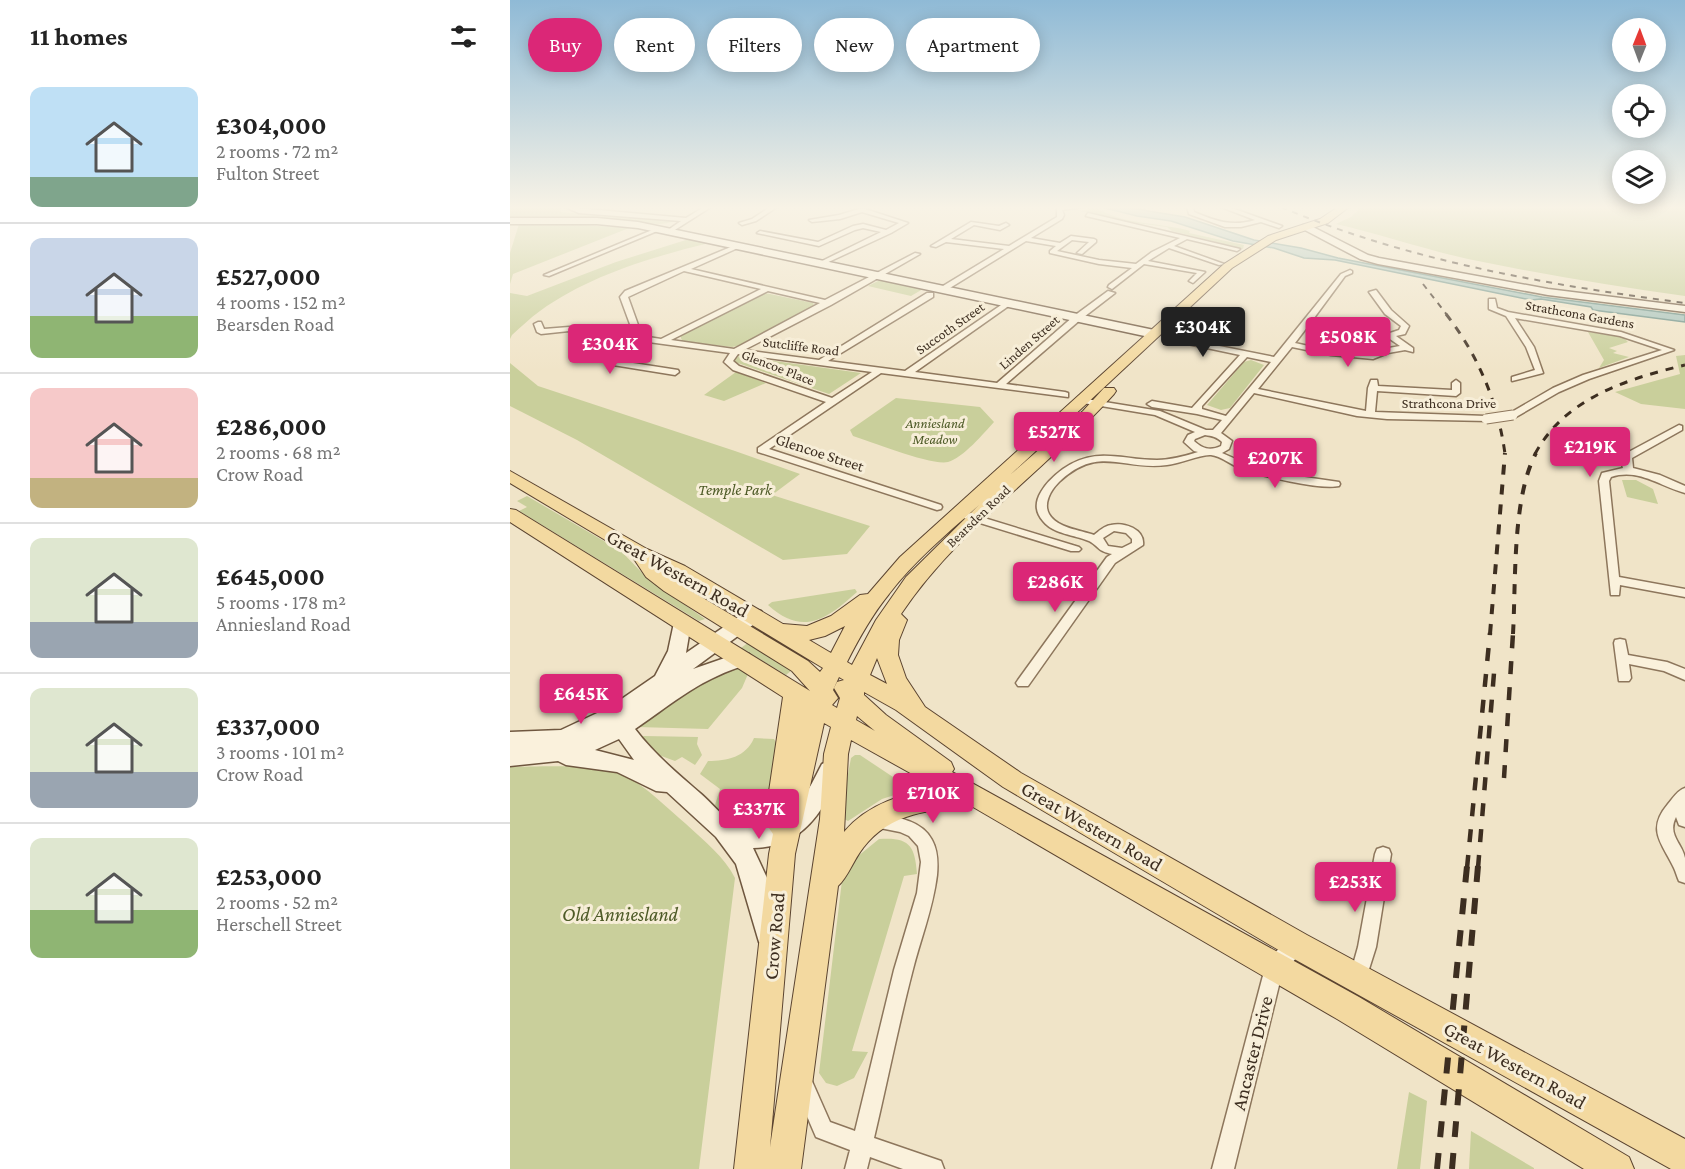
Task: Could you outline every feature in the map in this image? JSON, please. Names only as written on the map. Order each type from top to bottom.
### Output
[{"type":"main road","name":"Bearsden Road","points":[[819,698],[855,627],[882,589],[907,561],[966,516],[1160,335],[1243,262]]},
{"type":"main road","name":"Great Western Road","points":[[510,476],[640,554],[659,578],[745,621],[778,629],[835,665]]},
{"type":"main road","name":"Great Western Road","points":[[510,514],[795,693],[819,698],[843,724],[977,797],[1274,968],[1348,1008],[1617,1169]]},
{"type":"main road","name":"Bearsden Road","points":[[843,724],[868,653],[883,625],[913,581],[966,516]]},
{"type":"main road","points":[[913,581],[887,648],[895,676],[912,706],[921,714]]},
{"type":"main road","points":[[778,629],[796,634],[826,629],[839,622],[882,589]]},
{"type":"main road","points":[[745,621],[800,666],[819,698]]},
{"type":"main road","points":[[835,665],[884,725],[977,797]]},
{"type":"main road","name":"Great Western Road","points":[[854,688],[921,714],[966,749],[1012,780],[1297,945],[1685,1158]]},
{"type":"main road","points":[[784,839],[780,806],[795,693]]},
{"type":"main road","name":"Crow Road","points":[[751,1169],[784,839],[819,698]]},
{"type":"main road","points":[[784,1169],[833,819],[836,754],[843,724]]},
{"type":"main road","points":[[822,894],[846,847],[856,835],[894,809],[923,800],[977,797]]},
{"type":"street","points":[[547,275],[582,262]]},
{"type":"street","points":[[675,372],[616,363],[614,357],[639,339],[624,297],[628,293],[701,262]]},
{"type":"street","points":[[815,262],[1275,360]]},
{"type":"street","points":[[736,351],[904,262]]},
{"type":"street","points":[[942,289],[988,262]]},
{"type":"street","points":[[1119,262],[1202,272],[1193,281]]},
{"type":"street","name":"Linden Street","points":[[999,386],[1144,262]]},
{"type":"street","points":[[1214,262],[1221,264]]},
{"type":"street","points":[[1381,262],[1548,292],[1685,309]]},
{"type":"street","points":[[683,269],[828,303]]},
{"type":"street","points":[[1216,434],[1275,360],[1290,345],[1307,319],[1343,275],[1350,272]]},
{"type":"street","points":[[662,342],[767,289]]},
{"type":"street","points":[[821,362],[930,295]]},
{"type":"street","points":[[1307,319],[1390,335],[1402,332],[1405,326],[1388,312],[1376,295],[1392,298]]},
{"type":"street","name":"Strathcona Gardens","points":[[1492,301],[1493,309],[1509,315],[1621,334],[1670,350]]},
{"type":"street","name":"Succoth Street","points":[[907,374],[1007,303]]},
{"type":"street","points":[[1509,315],[1530,347],[1539,370],[1539,373],[1532,377],[1515,379]]},
{"type":"street","name":"Sutcliffe Road","points":[[538,324],[541,332],[569,329],[1065,395]]},
{"type":"street","points":[[1290,345],[1339,355],[1357,354],[1373,357],[1386,351],[1408,349],[1390,335]]},
{"type":"street","name":"Strathcona Drive","points":[[1252,390],[1370,414],[1486,419],[1513,415],[1550,393],[1586,377],[1670,350]]},
{"type":"street","name":"Glencoe Place","points":[[736,351],[728,362],[736,368],[831,401]]},
{"type":"street","points":[[1197,411],[1197,406],[1245,354]]},
{"type":"street","name":"Glencoe Street","points":[[880,370],[761,450],[937,507]]},
{"type":"street","points":[[1370,414],[1373,385],[1456,393],[1456,383]]},
{"type":"street","points":[[1023,683],[1111,560],[1137,545],[1137,536],[1124,528],[1084,533],[1056,526],[1044,516],[1040,507],[1043,495],[1067,470],[1084,460],[1102,457],[1154,463],[1217,453],[1228,444],[1216,434],[1185,426],[1157,413],[1090,401]]},
{"type":"street","points":[[1152,404],[1197,411],[1228,419]]},
{"type":"street","points":[[1185,426],[1191,441],[1243,466],[1283,477],[1335,484]]},
{"type":"street","points":[[1628,470],[1627,457],[1680,428]]},
{"type":"street","points":[[1180,459],[1191,441],[1203,432]]},
{"type":"street","points":[[1685,490],[1647,474],[1628,470],[1606,475],[1604,481],[1615,586],[1685,593]]},
{"type":"street","points":[[966,516],[1075,549]]},
{"type":"street","points":[[1100,545],[1098,537],[1105,530]]},
{"type":"street","points":[[1084,533],[1100,545],[1111,560]]},
{"type":"street","points":[[1100,545],[1123,552]]},
{"type":"street","points":[[510,740],[562,738],[620,719],[661,681],[745,621]]},
{"type":"street","points":[[661,681],[678,651],[682,623]]},
{"type":"street","points":[[1620,643],[1624,678]]},
{"type":"street","points":[[1622,658],[1667,668],[1685,675]]},
{"type":"street","points":[[552,755],[585,745],[620,719],[695,675],[721,663],[742,659]]},
{"type":"street","points":[[620,719],[643,753],[727,833],[740,849],[753,873],[772,947]]},
{"type":"street","points":[[727,833],[745,838],[784,839],[818,799],[836,754]]},
{"type":"street","points":[[510,757],[552,755],[621,763],[642,770],[689,799]]},
{"type":"street","points":[[1683,807],[1668,815],[1664,826],[1668,843],[1685,871],[1685,876]]},
{"type":"street","points":[[856,1169],[903,971],[928,881],[928,850],[919,833],[900,824],[875,821]]},
{"type":"street","points":[[1348,1008],[1359,978],[1383,854]]},
{"type":"street","points":[[1274,968],[1297,945]]},
{"type":"street","name":"Ancaster Drive","points":[[1223,1169],[1274,968]]},
{"type":"street","points":[[799,1074],[824,1130],[933,1169]]},
{"type":"green space","points":[[510,262],[544,262],[513,274],[510,284]]},
{"type":"green space","points":[[616,262],[641,262],[600,278],[559,299],[536,314],[510,339],[510,293],[527,296]]},
{"type":"green space","points":[[1481,262],[1685,262],[1685,296],[1577,279]]},
{"type":"green space","points":[[880,280],[923,289],[911,296],[868,286]]},
{"type":"green space","points":[[765,293],[813,303],[815,308],[747,344],[732,347],[682,341],[680,335]]},
{"type":"green space","points":[[1588,332],[1623,337],[1628,342],[1609,348],[1617,351],[1613,353],[1629,357],[1599,368],[1604,360]]},
{"type":"green space","points":[[1685,355],[1685,409],[1641,404],[1615,392],[1680,374],[1676,356]]},
{"type":"green space","points":[[739,356],[861,373],[829,394],[732,361]]},
{"type":"green space","points":[[1251,360],[1264,365],[1230,408],[1221,410],[1207,405],[1244,362]]},
{"type":"green space","name":"Temple Park","points":[[510,363],[538,386],[800,474],[772,495],[870,526],[847,554],[783,560],[577,440],[510,406]]},
{"type":"green space","points":[[736,372],[766,383],[724,401],[704,395]]},
{"type":"green space","name":"Anniesland Meadow","points":[[896,398],[980,407],[994,422],[967,450],[948,462],[916,457],[853,436],[850,430]]},
{"type":"green space","points":[[1622,480],[1636,480],[1653,489],[1658,504],[1627,497]]},
{"type":"green space","points":[[527,496],[621,551],[648,579],[705,619],[699,621],[519,511],[527,507],[517,501]]},
{"type":"green space","points":[[855,589],[857,592],[835,610],[814,621],[792,620],[768,605],[772,602]]},
{"type":"green space","points":[[749,642],[792,670],[786,675],[741,648]]},
{"type":"green space","points":[[738,668],[748,674],[742,688],[708,729],[637,727],[700,680]]},
{"type":"green space","points":[[641,737],[698,737],[697,744],[702,755],[695,765],[682,757],[675,761],[656,754]]},
{"type":"green space","points":[[754,738],[774,739],[777,744],[762,827],[741,825],[726,815],[715,805],[720,789],[700,774],[708,761],[722,760],[741,754]]},
{"type":"green space","points":[[860,755],[908,787],[907,791],[882,799],[848,821],[840,817],[851,758]]},
{"type":"green space","name":"Old Anniesland","points":[[510,767],[585,767],[624,775],[649,792],[707,843],[735,878],[699,1169],[510,1169]]},
{"type":"green space","points":[[879,839],[897,840],[908,845],[914,856],[917,874],[904,876],[852,1051],[868,1052],[854,1078],[837,1086],[826,1083],[819,1073],[843,872],[852,861]]},
{"type":"green space","points":[[1409,1092],[1427,1101],[1420,1169],[1397,1169]]},
{"type":"green space","points":[[1471,1131],[1534,1168],[1534,1169],[1469,1169]]},
{"type":"water","points":[[1343,262],[1357,262],[1542,297],[1685,315],[1685,322],[1593,310],[1591,307],[1541,299],[1531,300]]},
{"type":"railway","points":[[1453,262],[1531,279],[1685,303]]},
{"type":"railway","points":[[1423,284],[1447,315]]},
{"type":"railway","points":[[1446,314],[1468,346],[1485,380],[1497,416],[1505,454]]},
{"type":"railway","points":[[1535,454],[1563,418],[1580,405],[1620,385],[1685,365]]},
{"type":"railway","points":[[1513,634],[1519,516],[1528,472],[1536,453]]},
{"type":"railway","points":[[1490,634],[1505,454]]},
{"type":"railway","points":[[1467,868],[1490,633]]},
{"type":"railway","points":[[1504,778],[1513,633]]},
{"type":"railway","points":[[1478,868],[1494,673]]},
{"type":"railway","points":[[1437,1169],[1467,866]]},
{"type":"railway","points":[[1452,1169],[1478,866]]}]
